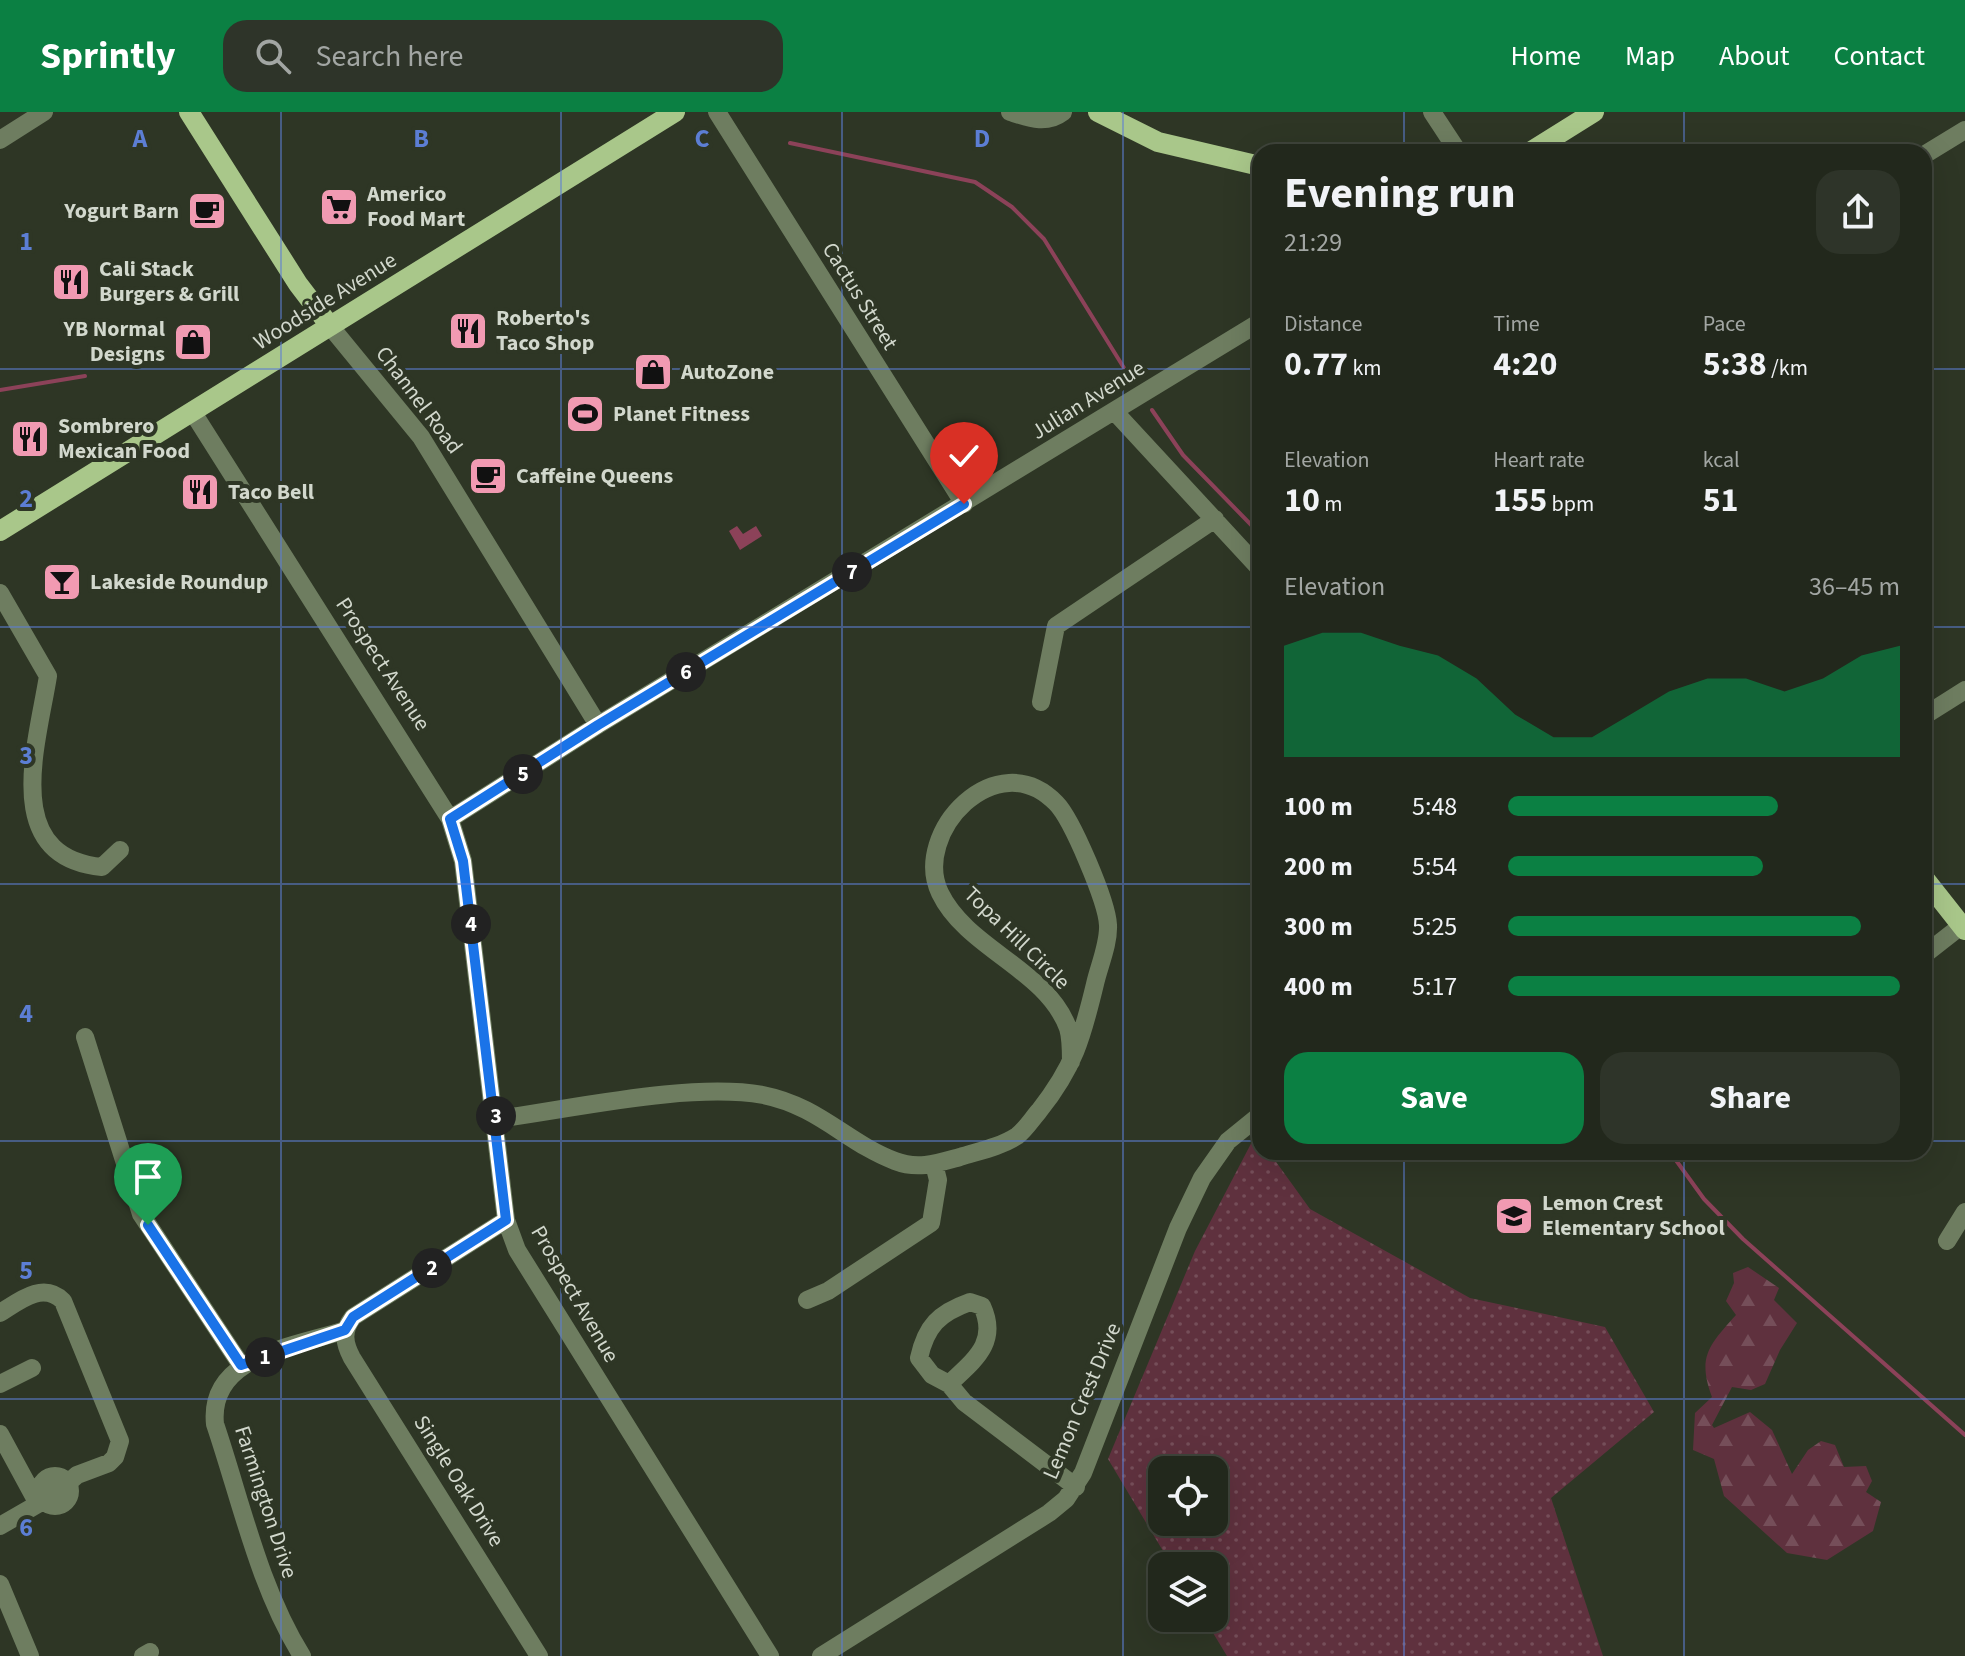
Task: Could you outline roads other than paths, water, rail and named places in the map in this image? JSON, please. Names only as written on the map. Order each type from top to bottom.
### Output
[{"type":"main road","name":"Channel Road","points":[[189,112],[298,284],[330,326]]},
{"type":"main road","name":"Woodside Avenue","points":[[0,531],[675,112]]},
{"type":"main road","points":[[1098,112],[1158,142],[1252,164]]},
{"type":"main road","points":[[1543,144],[1594,112]]},
{"type":"main road","points":[[1932,888],[1963,928]]},
{"type":"street","points":[[0,140],[44,112]]},
{"type":"street","name":"Cactus Street","points":[[717,112],[964,504]]},
{"type":"street","points":[[1010,112],[1037,120],[1053,120],[1063,112]]},
{"type":"street","points":[[1432,112],[1453,144]]},
{"type":"street","points":[[1932,150],[1965,130]]},
{"type":"street","name":"Channel Road","points":[[330,326],[421,437],[598,725]]},
{"type":"street","name":"Julian Avenue","points":[[450,819],[598,725],[1252,327]]},
{"type":"street","name":"Prospect Avenue","points":[[192,411],[450,819],[463,861],[506,1220],[517,1250],[770,1656]]},
{"type":"street","points":[[1114,411],[1252,560]]},
{"type":"street","points":[[1041,702],[1056,626],[1215,519]]},
{"type":"street","points":[[0,593],[48,676],[29,781],[31,813],[52,851],[76,865],[102,867],[120,850]]},
{"type":"street","points":[[1932,711],[1965,690]]},
{"type":"street","name":"Topa Hill Circle","points":[[496,1119],[696,1092],[763,1095],[806,1108],[894,1161],[923,1167],[998,1146],[1020,1134],[1062,1081],[1071,1062],[1085,1030],[1108,929],[1106,906],[1064,811],[1047,794],[1023,785],[999,783],[976,791],[957,809],[940,843],[934,870],[938,890],[970,930],[1042,993],[1061,1014],[1069,1032],[1071,1062]]},
{"type":"street","points":[[1932,949],[1963,928]]},
{"type":"street","points":[[85,1037],[141,1214],[241,1365],[345,1330],[353,1317],[506,1220]]},
{"type":"street","name":"Lemon Crest Drive","points":[[821,1656],[1049,1513],[1076,1487],[1178,1228],[1202,1178],[1228,1141],[1252,1122]]},
{"type":"street","points":[[807,1300],[828,1291],[931,1223],[938,1180],[934,1164]]},
{"type":"street","points":[[1947,1241],[1965,1212]]},
{"type":"street","points":[[0,1313],[29,1295],[50,1292],[57,1295],[118,1432],[115,1457],[0,1526]]},
{"type":"street","points":[[949,1384],[983,1352],[989,1338],[989,1321],[982,1306],[970,1302],[936,1319],[924,1334],[919,1358],[932,1375],[949,1384],[964,1402],[1076,1487]]},
{"type":"street","name":"Single Oak Drive","points":[[345,1330],[352,1358],[539,1656]]},
{"type":"street","name":"Farmington Drive","points":[[241,1365],[220,1390],[215,1424],[283,1625],[302,1656]]},
{"type":"street","points":[[0,1384],[32,1368]]},
{"type":"street","points":[[0,1434],[52,1495]]},
{"type":"street","points":[[0,1584],[30,1656]]},
{"type":"waterway","points":[[790,143],[975,182],[1012,207],[1044,239],[1129,376]]},
{"type":"waterway","points":[[0,390],[85,376]]},
{"type":"waterway","points":[[1152,410],[1183,455],[1252,526]]},
{"type":"waterway","points":[[1676,1160],[1704,1199],[1743,1239],[1965,1435]]},
{"type":"place","name":"Americo Food Mart","points":[[339,207]]},
{"type":"place","name":"Yogurt Barn","points":[[207,211]]},
{"type":"place","name":"Cali Stack Burgers & Grill","points":[[71,282]]},
{"type":"place","name":"Roberto's Taco Shop","points":[[468,331]]},
{"type":"place","name":"YB Normal Designs","points":[[193,342]]},
{"type":"place","name":"AutoZone","points":[[653,372]]},
{"type":"place","name":"Planet Fitness","points":[[585,414]]},
{"type":"place","name":"Sombrero Mexican Food","points":[[30,439]]},
{"type":"place","name":"Caffeine Queens","points":[[488,476]]},
{"type":"place","name":"Taco Bell","points":[[200,492]]},
{"type":"place","name":"Lakeside Roundup","points":[[62,582]]},
{"type":"place","name":"Lemon Crest Elementary School","points":[[1514,1216]]}]
